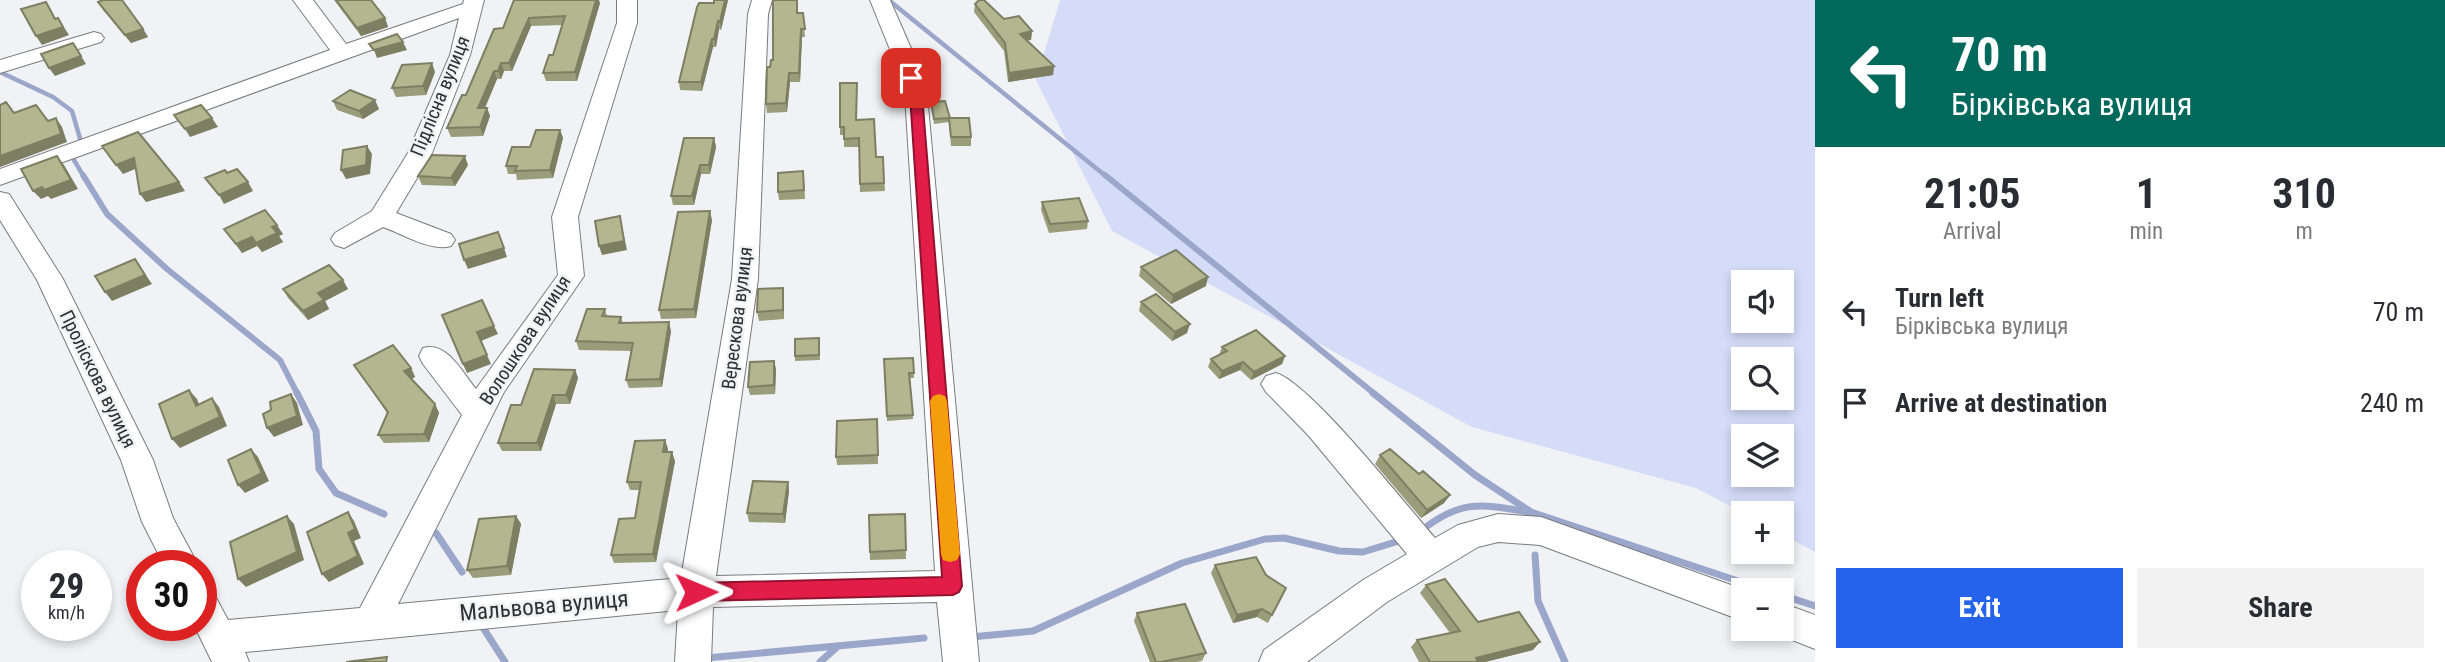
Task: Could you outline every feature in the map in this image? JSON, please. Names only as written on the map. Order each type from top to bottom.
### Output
[{"type":"street","points":[[303,0],[341,51]]},
{"type":"street","name":"Волошкова вулиця","points":[[371,622],[492,386],[571,276],[565,217],[627,23],[627,0]]},
{"type":"street","name":"Верескова вулиця","points":[[692,662],[696,592],[746,279],[758,14],[762,0]]},
{"type":"street","points":[[880,0],[906,62],[916,95],[961,662]]},
{"type":"street","points":[[0,177],[151,125],[341,51],[474,4]]},
{"type":"street","name":"Підлісна вулиця","points":[[344,239],[381,217],[419,153],[460,55],[474,4]]},
{"type":"street","points":[[0,67],[93,38]]},
{"type":"street","name":"Проліскова вулиця","points":[[0,200],[50,279],[136,460],[158,522],[173,550]]},
{"type":"street","points":[[381,217],[442,240]]},
{"type":"street","points":[[433,356],[478,413]]},
{"type":"street","points":[[1276,384],[1319,426],[1431,558]]},
{"type":"street","points":[[1277,662],[1375,590],[1470,535],[1498,528],[1541,531],[1731,601]]},
{"type":"street","name":"Мальвова вулиця","points":[[225,650],[371,622],[696,592],[953,586]]},
{"type":"street","points":[[1794,624],[1815,632]]},
{"type":"street","points":[[217,634],[225,650]]},
{"type":"shaded area","points":[[1060,0],[1815,0],[1815,552],[1794,541],[1794,501],[1731,501],[1731,507],[1696,488],[1472,427],[1112,231],[1036,80]]},
{"type":"building","points":[[122,0],[143,29],[125,35],[98,2]]},
{"type":"building","points":[[336,0],[371,0],[385,18],[357,28]]},
{"type":"building","points":[[514,0],[596,0],[575,72],[543,73],[549,55],[553,55],[565,16],[529,18],[509,63],[501,63],[498,71],[494,71],[478,108],[487,108],[480,127],[447,128],[462,95],[466,95],[494,29],[503,28]]},
{"type":"building","points":[[714,0],[725,0],[701,82],[679,82],[697,7],[699,3],[714,3]]},
{"type":"building","points":[[773,0],[797,0],[797,13],[803,13],[805,29],[801,29],[799,73],[789,73],[786,103],[766,104],[767,67],[770,67],[773,60]]},
{"type":"building","points":[[984,0],[1004,19],[1019,16],[1032,31],[1020,34],[1054,66],[1009,73],[1005,43],[975,4]]},
{"type":"building","points":[[46,2],[55,19],[58,18],[63,27],[36,36],[21,9]]},
{"type":"building","points":[[397,34],[403,42],[374,50],[369,44]]},
{"type":"building","points":[[73,43],[81,56],[49,68],[41,54]]},
{"type":"building","points":[[432,63],[423,86],[392,88],[402,65]]},
{"type":"building","points":[[840,83],[857,83],[856,120],[874,119],[876,157],[883,157],[884,183],[860,184],[859,138],[844,139],[844,127],[840,127]]},
{"type":"building","points":[[350,90],[375,100],[359,111],[333,101]]},
{"type":"building","points":[[945,101],[950,118],[934,119],[931,102]]},
{"type":"building","points":[[6,102],[14,113],[36,105],[48,121],[56,118],[61,134],[0,156],[0,105]]},
{"type":"building","points":[[201,105],[212,118],[185,129],[174,115]]},
{"type":"building","points":[[949,118],[969,118],[971,137],[951,137]]},
{"type":"building","points":[[536,130],[560,130],[550,170],[515,171],[517,166],[506,166],[512,147],[530,147]]},
{"type":"building","points":[[138,132],[179,182],[140,194],[134,158],[116,165],[102,146]]},
{"type":"building","points":[[684,138],[714,138],[709,165],[700,165],[692,196],[671,196]]},
{"type":"building","points":[[367,146],[366,165],[341,170],[343,150]]},
{"type":"building","points":[[432,155],[465,156],[451,178],[418,176]]},
{"type":"building","points":[[57,156],[71,180],[33,191],[21,169]]},
{"type":"building","points":[[237,169],[248,182],[219,195],[205,178],[225,170],[227,173]]},
{"type":"building","points":[[803,171],[804,190],[778,192],[778,173]]},
{"type":"building","points":[[1079,198],[1088,221],[1050,224],[1042,202]]},
{"type":"building","points":[[265,210],[277,225],[272,227],[277,233],[256,243],[252,237],[236,244],[224,229]]},
{"type":"building","points":[[710,211],[694,309],[659,310],[678,212]]},
{"type":"building","points":[[620,216],[624,241],[599,246],[595,221]]},
{"type":"building","points":[[498,232],[504,248],[464,260],[459,244]]},
{"type":"building","points":[[1176,250],[1208,277],[1173,295],[1141,267]]},
{"type":"building","points":[[135,259],[145,275],[105,292],[95,276]]},
{"type":"building","points":[[329,265],[343,280],[318,293],[324,300],[303,311],[283,289]]},
{"type":"building","points":[[783,288],[783,310],[757,312],[758,289]]},
{"type":"building","points":[[1156,294],[1190,324],[1175,332],[1141,302]]},
{"type":"building","points":[[482,300],[494,326],[477,332],[487,355],[463,364],[442,315]]},
{"type":"building","points":[[587,309],[605,309],[602,316],[621,317],[619,323],[669,322],[660,379],[626,380],[633,343],[576,341]]},
{"type":"building","points":[[1256,330],[1285,356],[1254,372],[1243,362],[1222,371],[1211,359],[1227,351],[1222,347]]},
{"type":"building","points":[[819,338],[819,355],[795,356],[795,339]]},
{"type":"building","points":[[393,345],[411,368],[404,371],[435,404],[424,434],[378,435],[388,412],[354,365]]},
{"type":"building","points":[[913,358],[914,373],[909,373],[913,415],[887,416],[884,359]]},
{"type":"building","points":[[774,361],[774,385],[748,387],[750,362]]},
{"type":"building","points":[[534,369],[575,370],[566,395],[553,395],[537,443],[498,443],[511,405],[521,405]]},
{"type":"building","points":[[189,390],[196,406],[212,398],[220,417],[172,439],[159,404]]},
{"type":"building","points":[[291,394],[297,416],[267,428],[263,414],[271,410],[270,402]]},
{"type":"building","points":[[877,419],[878,455],[836,457],[837,421]]},
{"type":"building","points":[[665,440],[663,452],[672,452],[653,554],[611,555],[619,519],[635,518],[641,482],[627,482],[635,441]]},
{"type":"building","points":[[251,449],[262,473],[238,485],[228,460]]},
{"type":"building","points":[[1390,449],[1419,474],[1423,471],[1450,495],[1427,510],[1380,455]]},
{"type":"building","points":[[753,481],[788,482],[783,514],[747,513]]},
{"type":"building","points":[[348,512],[355,529],[348,533],[358,556],[322,574],[307,532]]},
{"type":"building","points":[[905,514],[906,550],[870,552],[869,515]]},
{"type":"building","points":[[287,516],[297,552],[238,579],[230,542]]},
{"type":"building","points":[[516,516],[507,566],[467,570],[479,519]]},
{"type":"building","points":[[1256,557],[1266,575],[1286,588],[1272,615],[1262,609],[1237,615],[1215,565]]},
{"type":"building","points":[[1445,579],[1478,622],[1519,612],[1540,642],[1476,658],[1478,662],[1430,662],[1417,640],[1460,631],[1426,585]]},
{"type":"building","points":[[1185,604],[1206,653],[1156,662],[1137,613]]},
{"type":"building","points":[[387,657],[386,662],[346,662]]},
{"type":"waterway","points":[[891,2],[1107,177]]},
{"type":"waterway","points":[[0,72],[53,97],[72,111],[81,142]]},
{"type":"waterway","points":[[74,160],[84,177]]},
{"type":"waterway","points":[[83,175],[107,214],[167,269],[280,360],[298,395]]},
{"type":"waterway","points":[[1105,175],[1376,395]]},
{"type":"waterway","points":[[1373,393],[1475,475],[1531,512],[1731,579]]},
{"type":"waterway","points":[[298,395],[316,431],[319,469],[336,493],[384,514]]},
{"type":"waterway","points":[[1422,530],[1449,513],[1472,506],[1529,512]]},
{"type":"waterway","points":[[436,533],[462,572]]},
{"type":"waterway","points":[[971,637],[1033,631],[1182,563],[1265,539],[1284,538],[1339,551],[1363,552],[1402,540]]},
{"type":"waterway","points":[[1535,555],[1538,601],[1565,662]]},
{"type":"waterway","points":[[1794,599],[1815,606]]},
{"type":"waterway","points":[[482,626],[505,662]]},
{"type":"waterway","points":[[706,658],[924,638]]},
{"type":"waterway","points":[[820,662],[836,648]]},
{"type":"slow traffic","points":[[939,401],[950,554]]},
{"type":"route","points":[[696,592],[953,586],[916,95],[911,78]]}]
